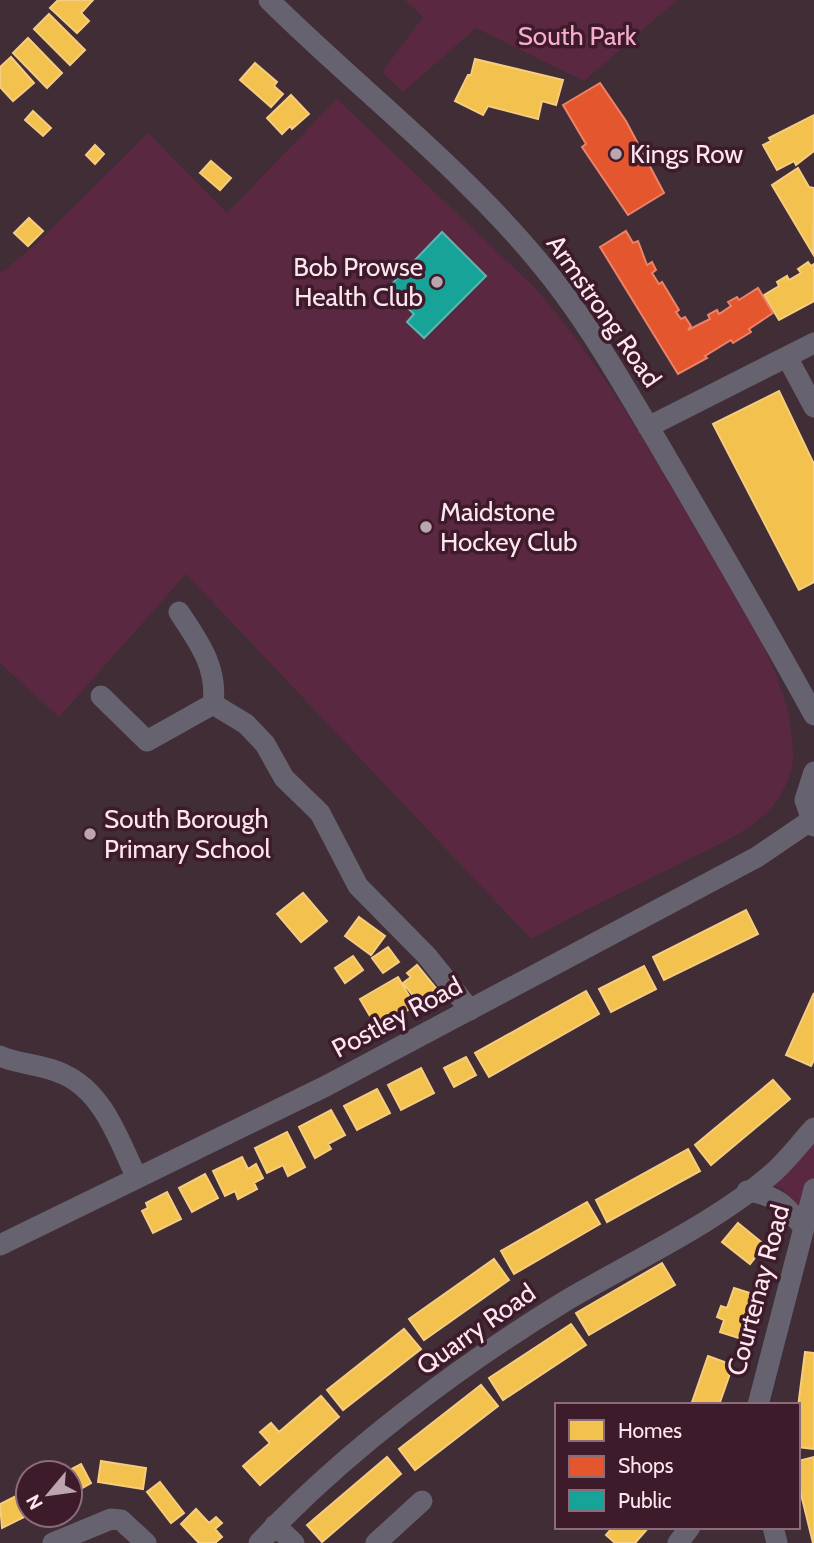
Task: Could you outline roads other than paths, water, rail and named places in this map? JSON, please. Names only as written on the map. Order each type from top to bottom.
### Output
[{"type":"street","name":"Armstrong Road","points":[[269,0],[333,63],[440,160],[537,260],[598,345],[648,427],[749,596],[814,715]]},
{"type":"street","points":[[648,427],[814,343]]},
{"type":"street","points":[[787,357],[814,407]]},
{"type":"street","points":[[179,612],[202,647],[213,671],[213,704]]},
{"type":"street","points":[[101,696],[147,741],[213,704]]},
{"type":"street","points":[[213,704],[246,724],[265,744],[284,778],[320,813],[358,887],[427,956],[470,1010]]},
{"type":"street","points":[[812,824],[805,800],[814,772]]},
{"type":"street","name":"Postley Road","points":[[0,1245],[326,1086],[757,858],[812,824]]},
{"type":"street","points":[[0,1056],[63,1073],[89,1091],[108,1117],[137,1178]]},
{"type":"street","name":"Quarry Road","points":[[258,1543],[367,1444],[466,1368],[565,1301],[703,1222],[774,1171],[814,1128]]},
{"type":"street","name":"Courtenay Road","points":[[757,1403],[814,1189]]},
{"type":"street","points":[[747,1191],[770,1195],[785,1205],[803,1228]]},
{"type":"street","points":[[376,1543],[422,1501]]},
{"type":"street","points":[[53,1543],[111,1519],[121,1520],[146,1543]]},
{"type":"street","points":[[275,1525],[294,1543]]},
{"type":"place","name":"Kings Row","points":[[616,154]]},
{"type":"place","name":"Bob Prowse Health Club","points":[[437,282]]},
{"type":"place","name":"Maidstone Hockey Club","points":[[426,527]]},
{"type":"place","name":"South Borough Primary School","points":[[90,834]]},
{"type":"park label","name":"South Park","points":[[577,36]]}]
